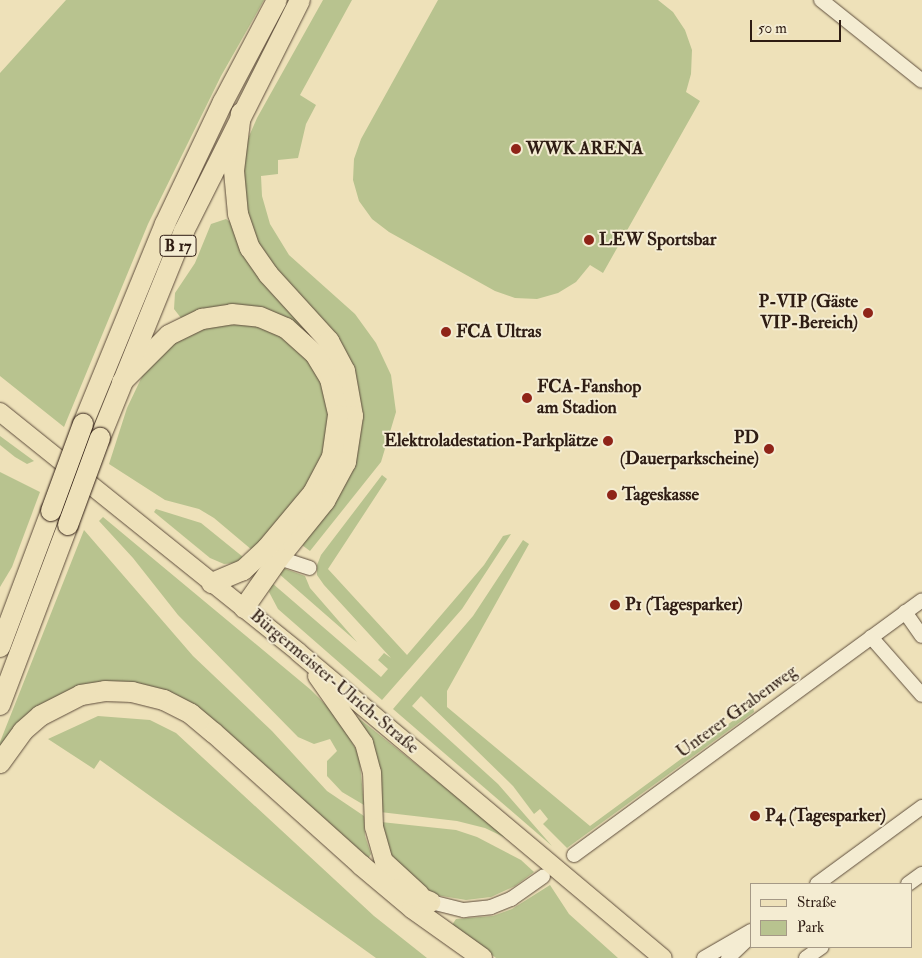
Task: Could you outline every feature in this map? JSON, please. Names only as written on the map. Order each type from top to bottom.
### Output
[{"type":"highway","name":"B 17","points":[[0,647],[83,424],[165,224],[277,0]]},
{"type":"highway","name":"B 17","points":[[0,705],[100,438],[177,248],[241,113],[300,0]]},
{"type":"highway","points":[[241,113],[234,171],[238,214],[250,248],[268,274],[328,341],[345,371],[353,416],[346,462],[325,501],[279,558],[244,608]]},
{"type":"highway","points":[[122,382],[153,348],[176,331],[202,319],[232,314],[260,318],[286,328],[315,354],[330,379],[338,415],[332,457],[313,493],[267,548],[243,570],[212,583]]},
{"type":"highway","points":[[0,604],[27,575]]},
{"type":"highway","points":[[0,763],[23,731],[40,716],[81,695],[105,691],[132,692],[164,700],[191,714],[360,865],[412,908],[482,958]]},
{"type":"highway","points":[[360,865],[403,892],[431,902]]},
{"type":"main road","name":"Bürgermeister-Ulrich-Straße","points":[[0,412],[298,652],[663,958]]},
{"type":"main road","points":[[298,652],[364,743],[372,772],[374,826],[384,861],[405,883],[431,902]]},
{"type":"street","points":[[822,0],[922,81]]},
{"type":"street","points":[[279,558],[309,568]]},
{"type":"street","name":"Unterer Grabenweg","points":[[574,855],[922,600]]},
{"type":"street","points":[[905,612],[922,636]]},
{"type":"street","points":[[872,637],[922,695]]},
{"type":"street","points":[[818,883],[922,807]]},
{"type":"street","points":[[909,883],[922,874]]},
{"type":"street","points":[[431,902],[464,910],[491,907],[511,899],[543,877]]},
{"type":"street","points":[[704,958],[750,932]]},
{"type":"street","points":[[728,958],[750,937]]},
{"type":"street","points":[[806,958],[821,948]]},
{"type":"green space","points":[[66,0],[264,0],[221,76],[148,224],[64,427],[0,376],[0,73]]},
{"type":"green space","points":[[323,0],[352,0],[300,95],[316,105],[306,124],[298,158],[278,160],[278,174],[261,176],[262,196],[270,224],[289,255],[355,314],[376,343],[391,375],[396,412],[381,462],[310,551],[294,539],[325,501],[345,371],[268,274],[234,171],[257,118]]},
{"type":"green space","name":"WWK ARENA","points":[[438,0],[658,0],[673,12],[685,30],[692,50],[691,74],[686,92],[700,101],[603,273],[590,265],[576,282],[558,293],[537,299],[515,298],[495,291],[389,232],[372,219],[359,201],[353,180],[354,159],[361,139]]},
{"type":"green space","points":[[226,219],[233,224],[237,240],[249,263],[326,351],[295,329],[198,311],[181,318],[174,309],[175,293],[195,263],[211,224]]},
{"type":"green space","points":[[231,319],[283,334],[310,358],[324,381],[332,414],[325,454],[307,489],[278,524],[252,550],[214,518],[199,509],[165,500],[109,464],[127,408],[148,364],[172,340]]},
{"type":"green space","points":[[0,436],[34,461],[27,464],[15,457],[0,445]]},
{"type":"green space","points":[[0,472],[40,492],[12,567],[0,587]]},
{"type":"green space","points":[[382,475],[387,479],[328,569],[407,655],[484,565],[503,536],[511,534],[462,609],[382,700],[278,609],[269,592],[272,583],[381,677],[388,669],[378,660],[384,653],[391,658],[324,585],[317,575],[317,565],[321,555]]},
{"type":"green space","points":[[156,509],[201,523],[243,557],[235,563],[224,564],[210,558],[154,512]]},
{"type":"green space","points":[[103,517],[311,690],[336,715],[359,754],[364,805],[342,792],[327,776],[327,761],[337,751],[330,739],[314,744],[298,737],[178,615],[133,558],[99,521]]},
{"type":"green space","points":[[84,530],[193,656],[272,731],[327,791],[364,816],[365,836],[371,854],[368,859],[258,759],[198,711],[116,683],[0,750],[0,742]]},
{"type":"green space","points":[[523,540],[529,544],[447,691],[447,707],[590,826],[753,706],[754,712],[567,848],[543,824],[548,819],[540,809],[534,814],[513,786],[421,696],[412,706],[498,784],[552,846],[393,709],[473,616]]},
{"type":"green space","points":[[283,568],[305,576],[310,588],[357,642],[278,573]]},
{"type":"green space","points":[[98,716],[150,720],[176,733],[374,916],[427,958],[376,958],[100,760],[94,769],[48,739]]},
{"type":"green space","points":[[356,716],[512,841],[485,828],[457,821],[380,812],[369,739]]},
{"type":"green space","points":[[381,822],[456,830],[477,837],[521,860],[534,872],[515,886],[491,897],[466,900],[436,895],[399,870],[388,852]]},
{"type":"green space","points":[[550,885],[569,914],[618,958],[496,958],[452,925],[456,919],[493,916],[512,909]]},
{"type":"place","name":"WWK ARENA","points":[[516,149]]},
{"type":"place","name":"LEW Sportsbar","points":[[589,240]]},
{"type":"place","name":"P-VIP (Gäste VIP-Bereich)","points":[[868,313]]},
{"type":"place","name":"FCA Ultras","points":[[446,332]]},
{"type":"place","name":"FCA-Fanshop am Stadion","points":[[527,398]]},
{"type":"place","name":"Elektroladestation-Parkplätze","points":[[608,441]]},
{"type":"place","name":"PD (Dauerparkscheine)","points":[[769,449]]},
{"type":"place","name":"Tageskasse","points":[[612,495]]},
{"type":"place","name":"P1 (Tagesparker)","points":[[615,605]]},
{"type":"place","name":"P4 (Tagesparker)","points":[[755,816]]}]
